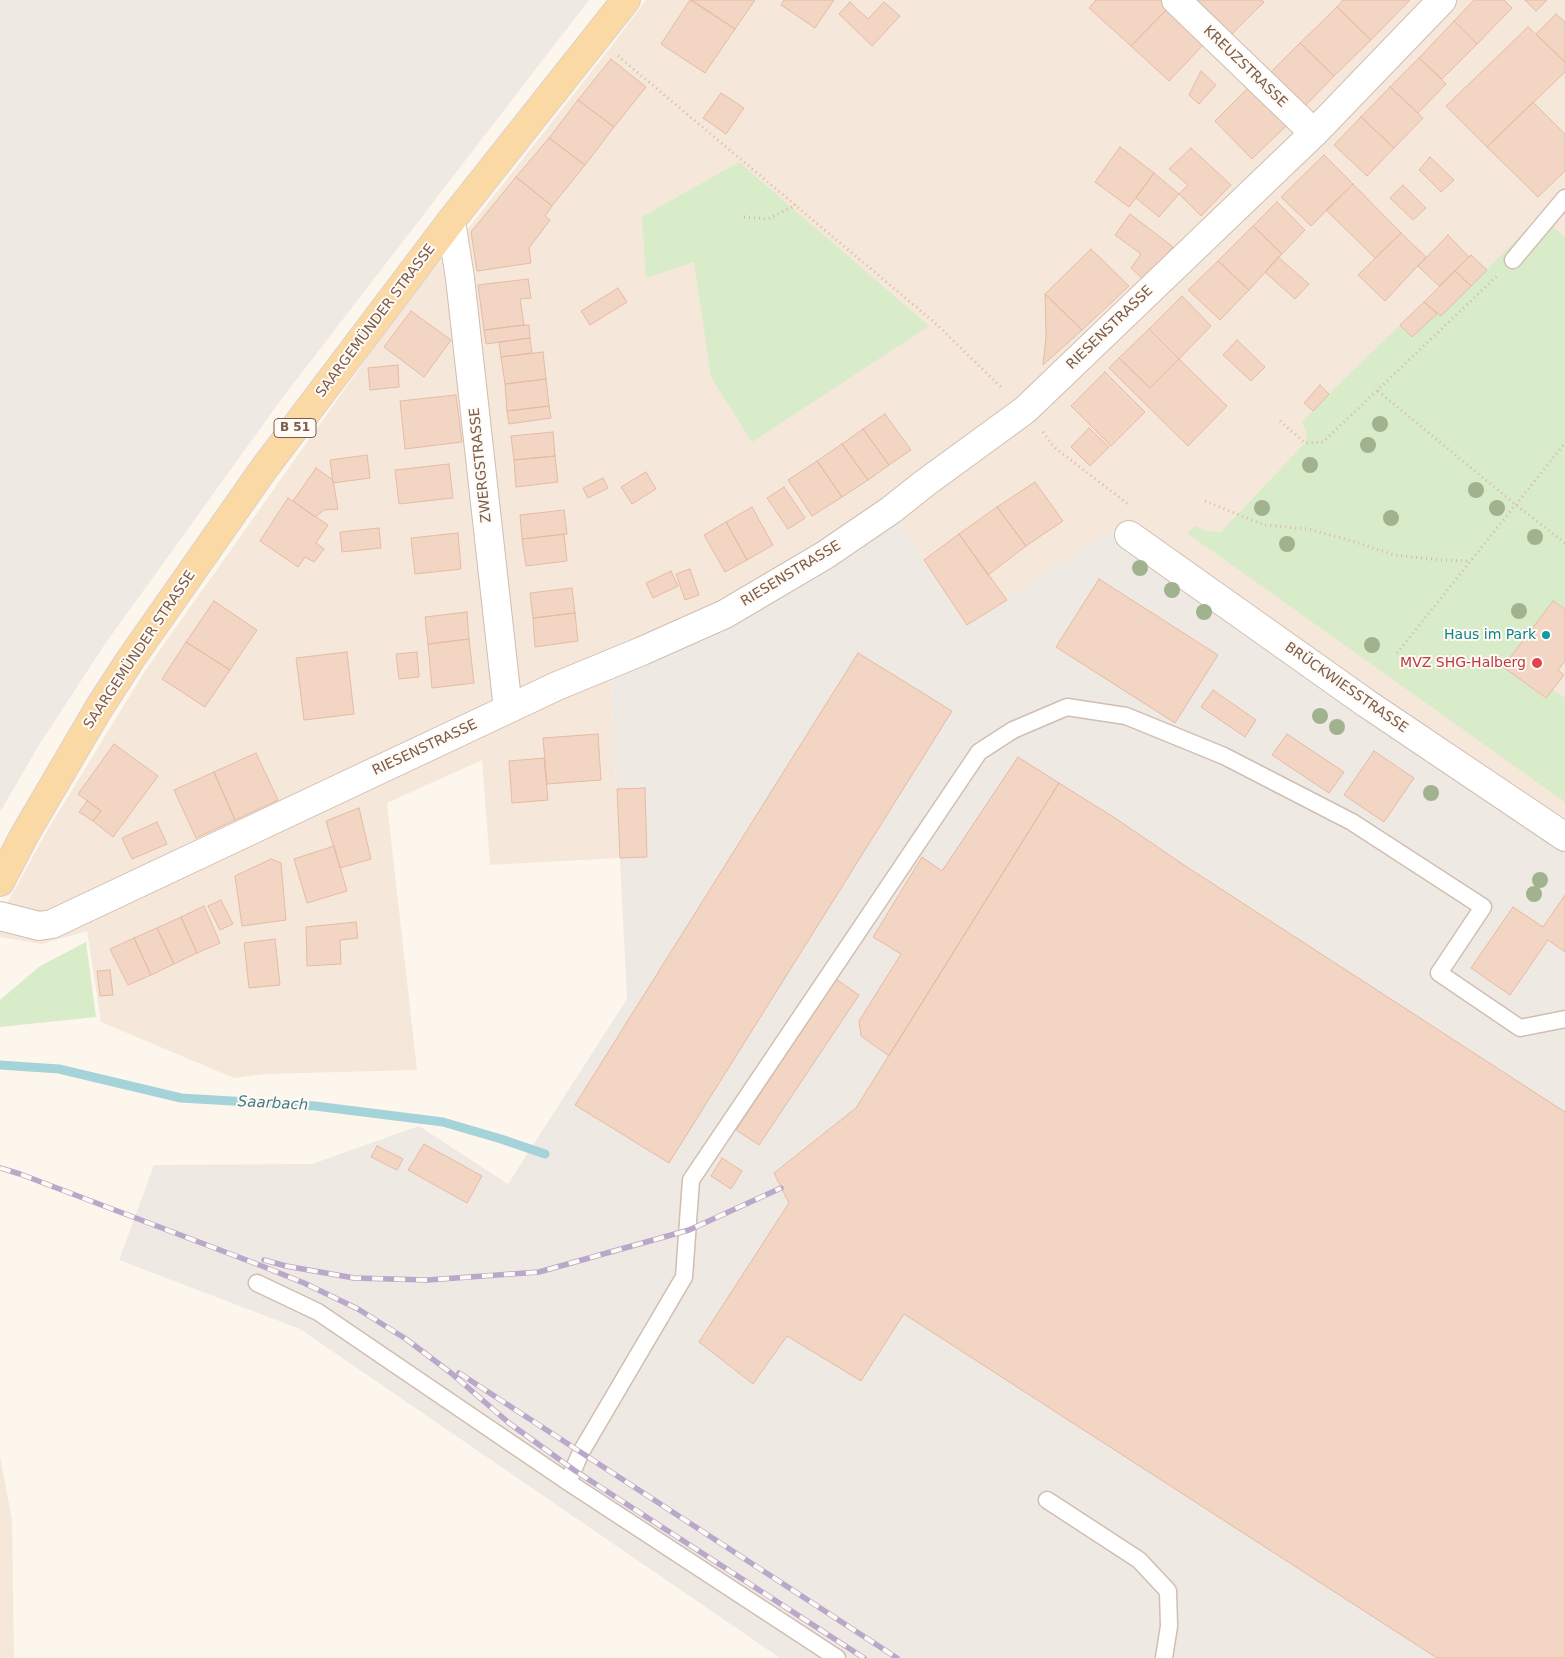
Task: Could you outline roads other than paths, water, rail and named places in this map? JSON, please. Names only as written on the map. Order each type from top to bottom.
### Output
[{"type":"main road","name":"SAARGEMÜNDER STRASSE","points":[[0,882],[67,761],[130,660],[263,470],[451,221],[626,0]]},
{"type":"street","name":"KREUZSTRASSE","points":[[1176,0],[1314,133]]},
{"type":"street","name":"RIESENSTRASSE","points":[[0,916],[39,926],[52,924],[508,709],[725,614],[825,555],[891,510],[1025,410],[1314,133],[1442,0]]},
{"type":"street","name":"ZWERGSTRASSE","points":[[451,221],[460,278],[508,709]]},
{"type":"street","name":"BRÜCKWIESSTRASSE","points":[[1129,535],[1366,702],[1565,837]]},
{"type":"lane","points":[[1513,260],[1565,198]]},
{"type":"lane","points":[[568,1482],[581,1452],[684,1277],[692,1180],[979,752],[1013,730],[1067,707],[1126,716],[1224,756],[1352,822],[1483,906],[1439,973],[1520,1028],[1565,1019]]},
{"type":"lane","points":[[257,1284],[318,1312],[568,1482],[836,1658]]},
{"type":"lane","points":[[1047,1500],[1139,1560],[1168,1591],[1169,1626],[1167,1657]]},
{"type":"waterway","name":"Saarbach","points":[[0,1065],[59,1069],[181,1098],[315,1106],[443,1122],[545,1154]]},
{"type":"railway","points":[[0,1168],[262,1266],[304,1283],[358,1309],[406,1339],[451,1373],[509,1423],[574,1470],[864,1658]]},
{"type":"railway","points":[[264,1260],[286,1266],[354,1278],[428,1280],[539,1272],[689,1230],[781,1188]]},
{"type":"railway","points":[[459,1373],[897,1658]]},
{"type":"place","name":"Haus im Park","points":[[1546,635]]},
{"type":"place","name":"MVZ SHG-Halberg","points":[[1537,663]]}]
